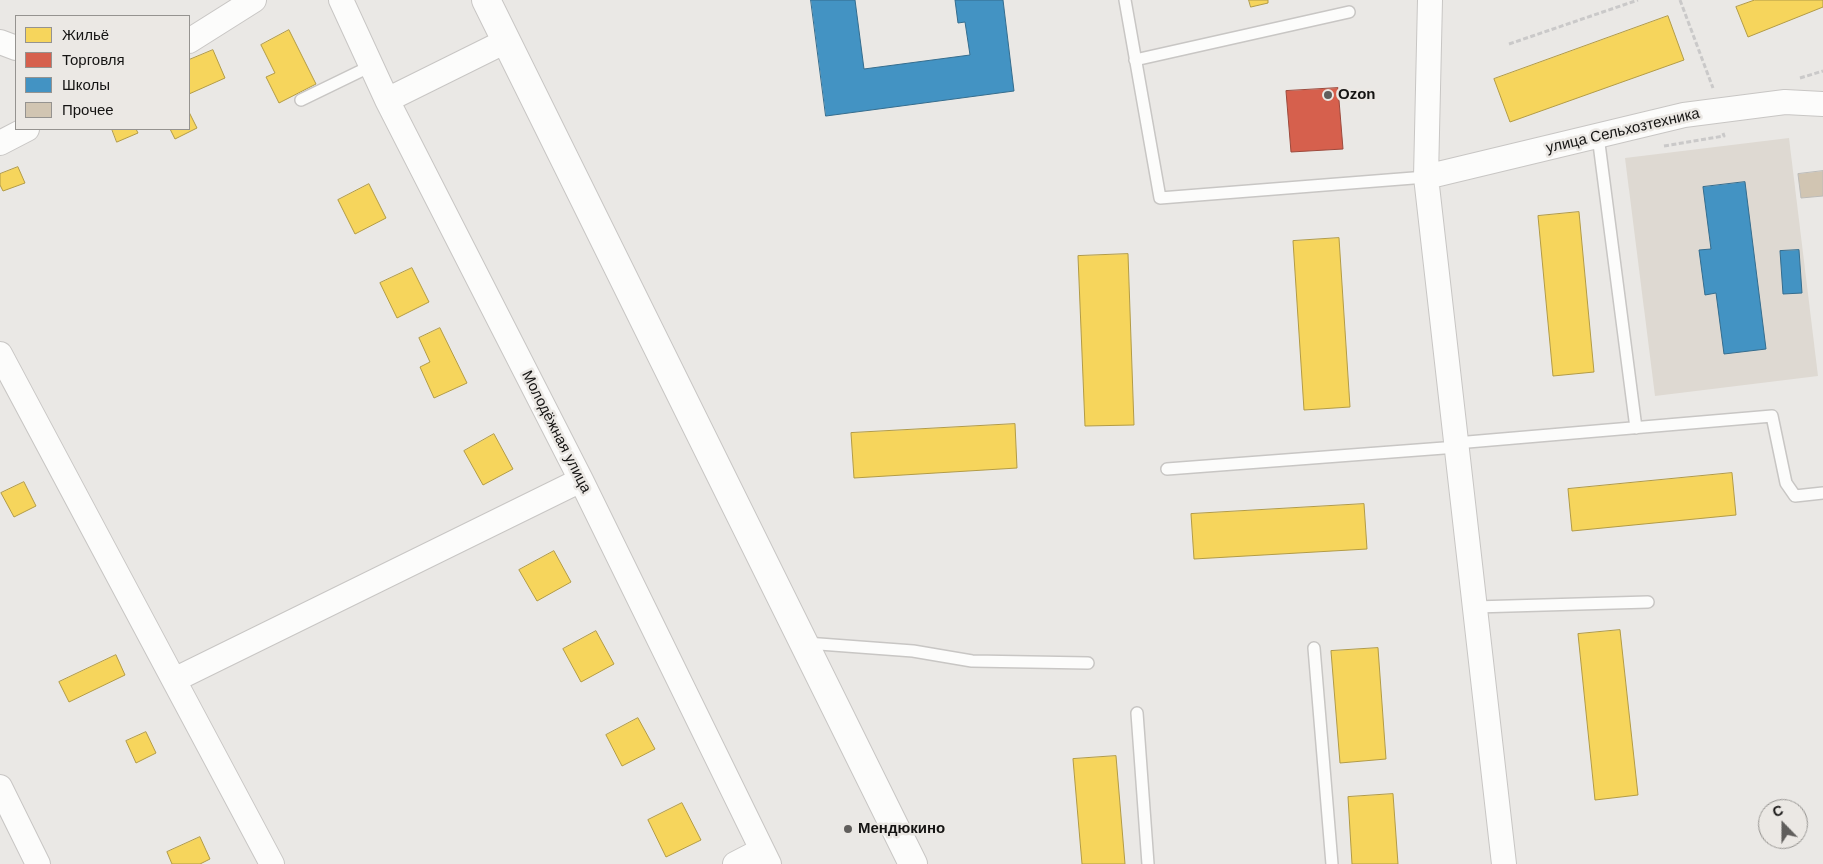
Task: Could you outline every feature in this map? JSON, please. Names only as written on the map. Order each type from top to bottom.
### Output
[{"type":"street","points":[[190,40],[254,0]]},
{"type":"street","name":"Молодёжная улица","points":[[341,0],[387,100],[581,480],[766,857]]},
{"type":"street","points":[[486,0],[913,864]]},
{"type":"street","points":[[1430,0],[1426,177],[1504,864]]},
{"type":"street","points":[[387,100],[506,41]]},
{"type":"street","points":[[0,42],[15,48]]},
{"type":"street","name":"улица Сельхозтехника","points":[[1426,177],[1684,115],[1786,102],[1823,104]]},
{"type":"street","points":[[0,143],[25,130]]},
{"type":"street","points":[[0,354],[272,864]]},
{"type":"street","points":[[174,680],[581,480]]},
{"type":"street","points":[[0,787],[38,864]]},
{"type":"street","points":[[735,864],[766,857]]},
{"type":"lane","points":[[1125,0],[1160,198],[1426,177]]},
{"type":"lane","points":[[1135,60],[1349,12]]},
{"type":"lane","points":[[301,100],[371,66]]},
{"type":"lane","points":[[1598,136],[1636,428]]},
{"type":"lane","points":[[1167,469],[1772,416],[1786,483],[1795,496],[1823,493]]},
{"type":"lane","points":[[1475,607],[1648,602]]},
{"type":"lane","points":[[804,643],[913,651],[972,660],[1088,663]]},
{"type":"lane","points":[[1314,648],[1332,864]]},
{"type":"lane","points":[[1137,713],[1148,864]]},
{"type":"path","points":[[1508,44],[1638,0]]},
{"type":"shaded area","points":[[1789,138],[1818,376],[1655,396],[1625,158]]},
{"type":"building: Жильё","points":[[1249,0],[1268,0],[1268,3],[1251,7]]},
{"type":"building: Жильё","points":[[1755,0],[1823,0],[1823,7],[1748,37],[1736,7]]},
{"type":"building: Жильё","points":[[1668,16],[1684,60],[1510,122],[1494,79]]},
{"type":"building: Жильё","points":[[289,30],[316,84],[279,103],[266,77],[275,73],[261,45]]},
{"type":"building: Жильё","points":[[213,50],[225,78],[190,94],[190,60]]},
{"type":"building: Жильё","points":[[190,114],[197,128],[175,139],[170,130],[190,130]]},
{"type":"building: Жильё","points":[[112,130],[136,130],[138,133],[117,142]]},
{"type":"building: Жильё","points":[[18,167],[25,183],[3,191],[0,185],[0,174]]},
{"type":"building: Жильё","points":[[369,184],[386,218],[355,234],[338,200]]},
{"type":"building: Жильё","points":[[1579,212],[1594,372],[1553,376],[1538,216]]},
{"type":"building: Жильё","points":[[1339,238],[1350,407],[1304,410],[1293,241]]},
{"type":"building: Жильё","points":[[1128,254],[1134,425],[1085,426],[1078,256]]},
{"type":"building: Жильё","points":[[412,268],[429,302],[397,318],[380,283]]},
{"type":"building: Жильё","points":[[440,328],[467,383],[434,398],[420,367],[430,362],[419,338]]},
{"type":"building: Жильё","points":[[1015,424],[1017,468],[854,478],[851,433]]},
{"type":"building: Жильё","points":[[494,434],[513,469],[483,485],[464,451]]},
{"type":"building: Жильё","points":[[1732,473],[1736,515],[1572,531],[1568,489]]},
{"type":"building: Жильё","points":[[24,482],[36,506],[14,517],[1,493]]},
{"type":"building: Жильё","points":[[1364,504],[1367,549],[1194,559],[1191,514]]},
{"type":"building: Жильё","points":[[554,551],[571,582],[537,601],[519,570]]},
{"type":"building: Жильё","points":[[1620,630],[1638,795],[1595,800],[1578,634]]},
{"type":"building: Жильё","points":[[596,631],[614,664],[581,682],[563,649]]},
{"type":"building: Жильё","points":[[1378,648],[1386,759],[1340,763],[1331,651]]},
{"type":"building: Жильё","points":[[116,655],[125,675],[69,702],[59,682]]},
{"type":"building: Жильё","points":[[638,718],[655,749],[622,766],[606,735]]},
{"type":"building: Жильё","points":[[146,732],[156,753],[136,763],[126,741]]},
{"type":"building: Жильё","points":[[1116,756],[1125,864],[1082,864],[1073,759]]},
{"type":"building: Жильё","points":[[1393,794],[1398,864],[1352,864],[1348,797]]},
{"type":"building: Жильё","points":[[682,803],[701,840],[666,857],[648,820]]},
{"type":"building: Жильё","points":[[200,837],[210,859],[200,864],[172,864],[167,852]]},
{"type":"building: Торговля","points":[[1338,88],[1343,149],[1291,152],[1286,91]]},
{"type":"building: Школы","points":[[811,0],[855,0],[864,69],[970,55],[965,22],[958,23],[955,0],[1003,0],[1014,91],[826,116]]},
{"type":"building: Школы","points":[[1745,182],[1766,349],[1724,354],[1716,293],[1705,295],[1699,250],[1711,249],[1703,187]]},
{"type":"building: Школы","points":[[1799,250],[1802,293],[1783,294],[1780,251]]},
{"type":"building: Прочее","points":[[1823,171],[1823,196],[1801,198],[1798,174]]},
{"type":"place","name":"Ozon","points":[[1328,95]]},
{"type":"place","name":"Мендюкино","points":[[848,829]]}]
